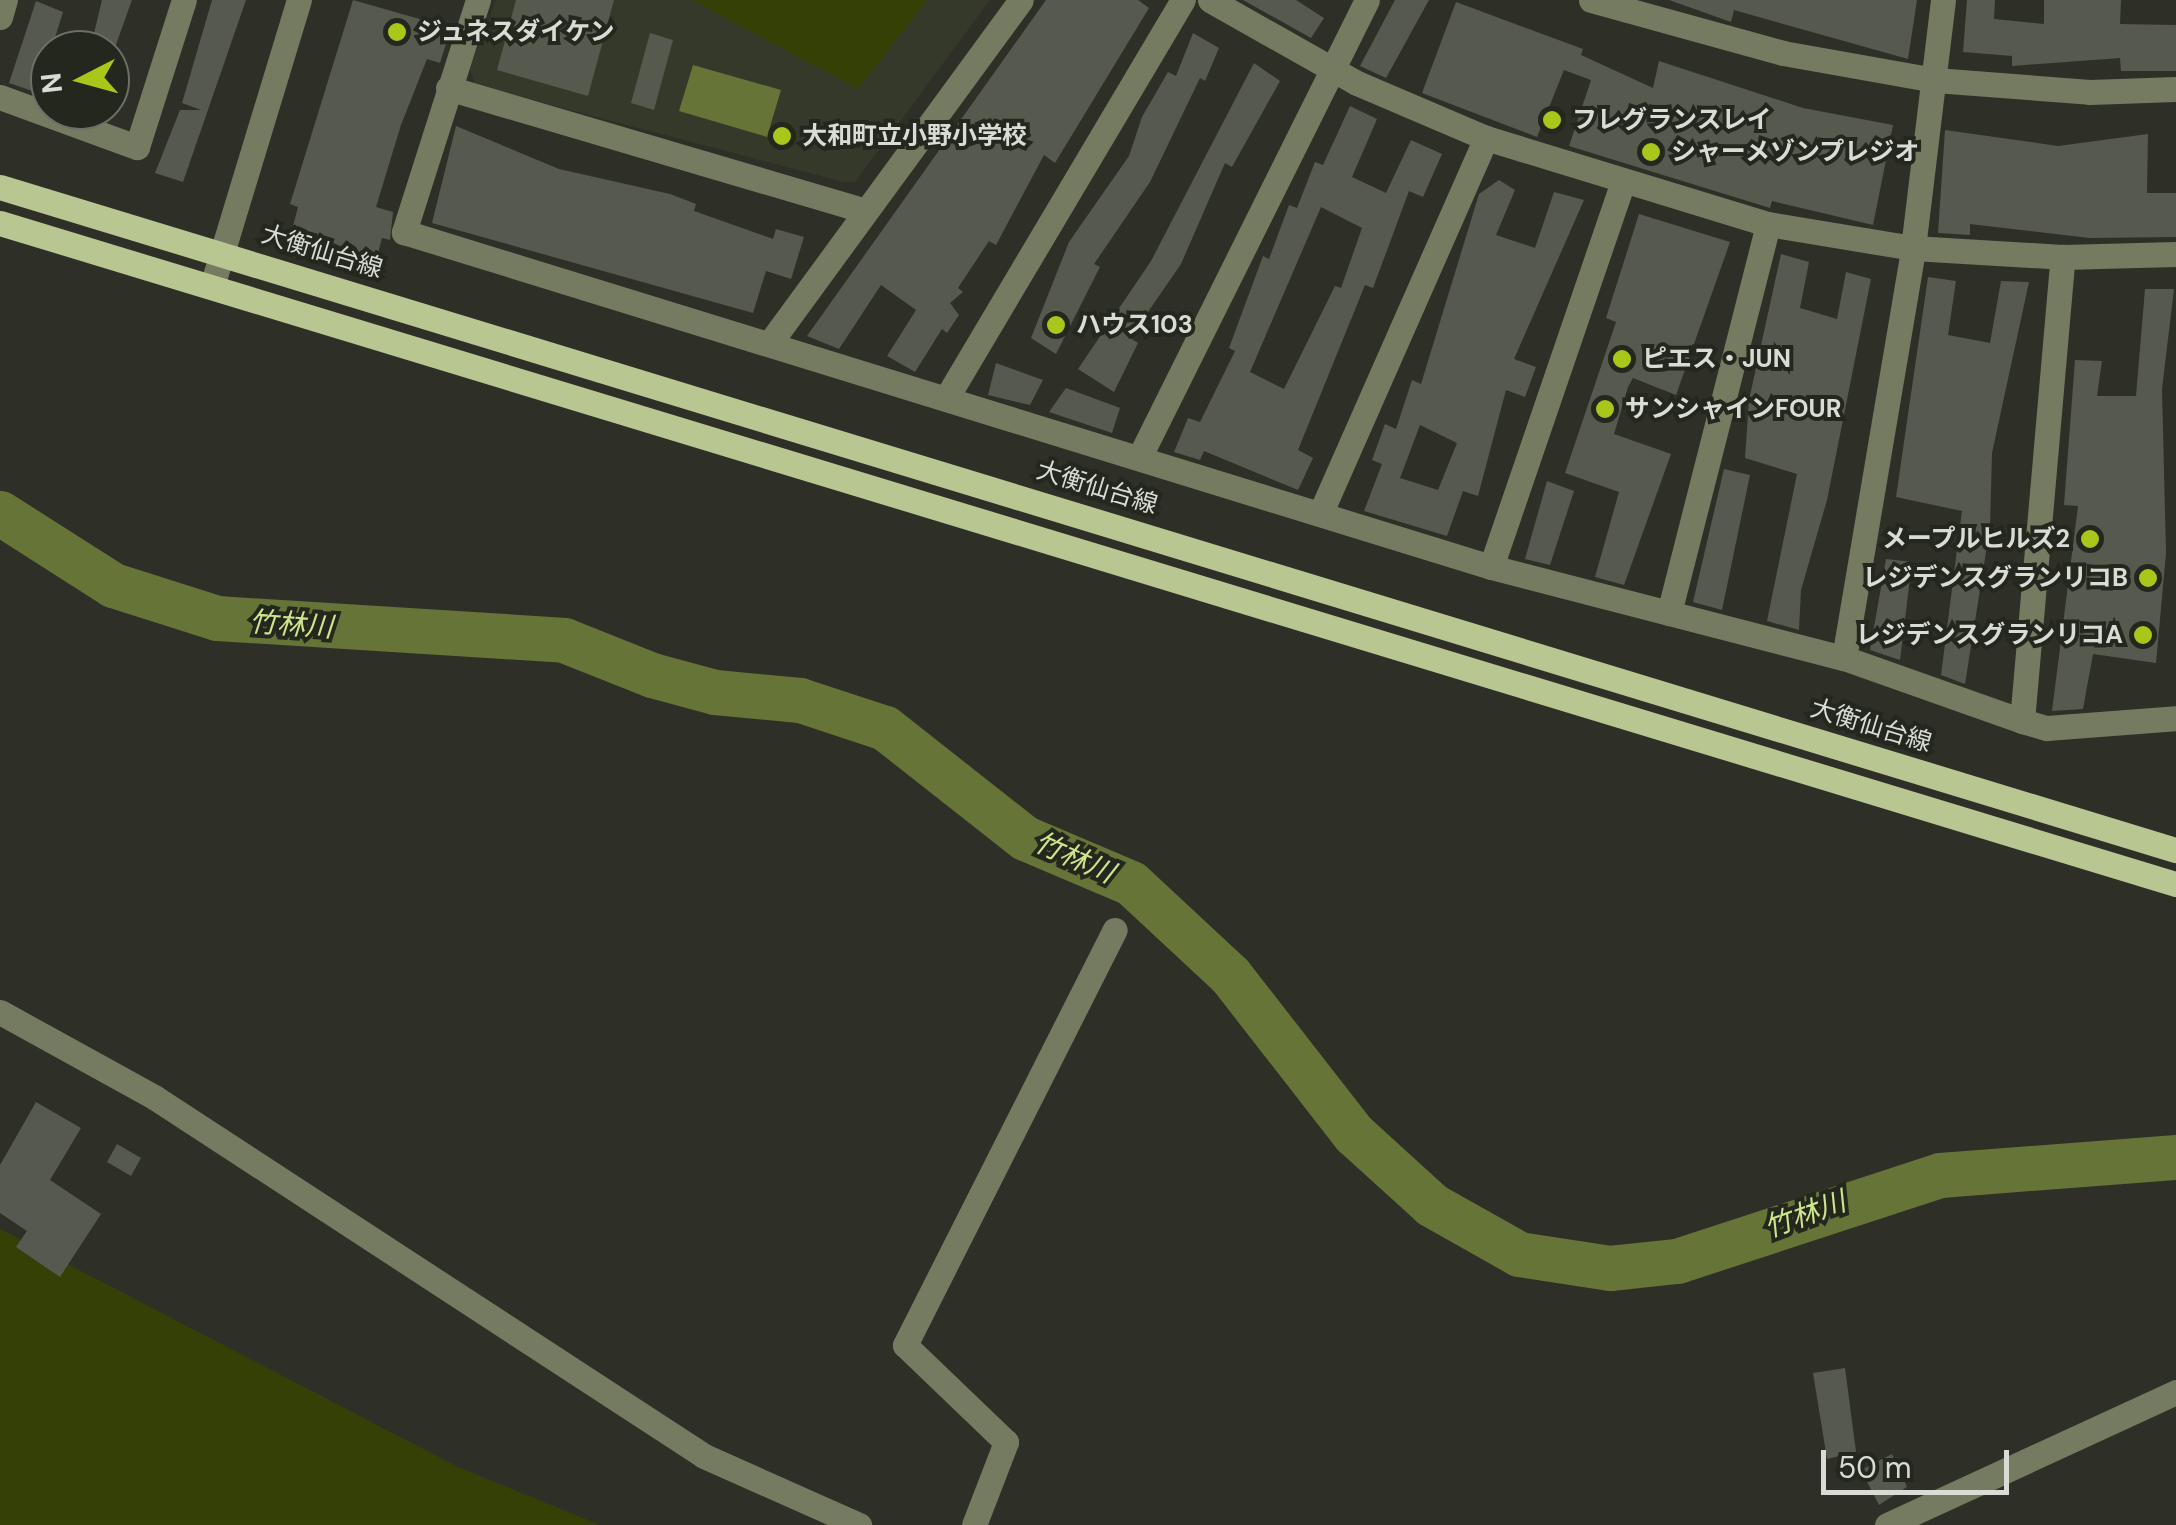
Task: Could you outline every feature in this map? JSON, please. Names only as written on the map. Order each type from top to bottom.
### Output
[{"type":"main road","name":"大衡仙台線","points":[[0,186],[2176,850]]},
{"type":"main road","points":[[0,223],[2176,884]]},
{"type":"street","points":[[0,16],[5,0]]},
{"type":"street","points":[[0,97],[138,147],[184,0]]},
{"type":"street","points":[[212,286],[299,0]]},
{"type":"street","points":[[478,0],[404,232],[772,340],[1491,567],[1844,658],[2022,722],[2047,728],[2176,718]]},
{"type":"street","points":[[772,340],[862,210],[1021,0]]},
{"type":"street","points":[[947,398],[1183,0]]},
{"type":"street","points":[[1210,0],[1333,70],[1486,138],[1622,184],[1768,224],[1913,248],[2063,257],[2176,254]]},
{"type":"street","points":[[1140,456],[1368,0]]},
{"type":"street","points":[[1591,0],[1783,53],[1935,80],[2176,89]]},
{"type":"street","points":[[1844,658],[1913,248],[1943,0]]},
{"type":"street","points":[[448,88],[862,210]]},
{"type":"street","points":[[1322,512],[1486,138]]},
{"type":"street","points":[[1491,567],[1622,184]]},
{"type":"street","points":[[1669,612],[1768,224]]},
{"type":"street","points":[[2022,722],[2063,257]]},
{"type":"street","points":[[974,1525],[1006,1442],[906,1345],[1115,930]]},
{"type":"street","points":[[0,1012],[154,1097],[704,1456],[860,1525]]},
{"type":"street","points":[[1894,1524],[2176,1392]]},
{"type":"shaded area","name":"大和町立小野小学校","points":[[496,0],[990,0],[855,182],[844,182],[475,85],[470,69]]},
{"type":"shaded area","points":[[692,0],[927,0],[858,89]]},
{"type":"shaded area","points":[[693,65],[781,90],[767,137],[679,111]]},
{"type":"shaded area","points":[[0,1229],[458,1467],[600,1525],[0,1525]]},
{"type":"building","points":[[102,0],[132,0],[121,30],[95,30]]},
{"type":"building","points":[[212,0],[246,0],[183,182],[155,173],[180,110],[201,110],[182,103]]},
{"type":"building","points":[[353,0],[451,28],[440,63],[427,59],[401,125],[376,207],[393,212],[390,240],[382,238],[376,261],[293,226],[298,207],[290,204]]},
{"type":"building","points":[[516,0],[614,0],[588,96],[497,70]]},
{"type":"building","points":[[1046,0],[1138,0],[1149,8],[1055,163],[1044,155],[996,245],[989,241],[958,288],[963,292],[950,303],[959,315],[947,333],[942,329],[915,372],[887,356],[916,310],[881,285],[839,349],[807,336]]},
{"type":"building","points":[[1243,0],[1296,0],[1324,18],[1311,38]]},
{"type":"building","points":[[1395,0],[1429,0],[1386,78],[1360,66]]},
{"type":"building","points":[[1669,0],[1917,0],[1908,59],[1734,10],[1731,22]]},
{"type":"building","points":[[1967,0],[1995,0],[1994,19],[2044,24],[2044,0],[2121,0],[2120,24],[2176,25],[2176,71],[2121,71],[2120,58],[2012,66],[2012,56],[1963,52]]},
{"type":"building","points":[[36,1],[63,12],[57,30],[30,30],[30,90],[9,83]]},
{"type":"building","points":[[1456,2],[1583,49],[1581,55],[1653,88],[1659,61],[1803,108],[1893,125],[1873,225],[1772,201],[1770,208],[1569,146],[1591,80],[1564,70],[1537,137],[1422,93]]},
{"type":"building","points":[[650,33],[673,40],[654,110],[631,103]]},
{"type":"building","points":[[1193,33],[1219,48],[1205,81],[1200,78],[1150,182],[1094,264],[1100,267],[1056,354],[1031,338],[1069,242],[1129,156],[1142,117],[1168,72],[1176,76]]},
{"type":"building","points":[[1254,63],[1280,81],[1232,167],[1225,163],[1181,264],[1130,338],[1138,343],[1114,392],[1078,369],[1151,261]]},
{"type":"building","points":[[1350,106],[1377,119],[1352,177],[1386,193],[1411,140],[1442,154],[1423,197],[1409,191],[1373,288],[1365,285],[1298,450],[1313,458],[1298,490],[1204,451],[1200,460],[1174,452],[1188,418],[1200,422],[1235,351],[1229,348],[1263,256],[1269,259],[1289,205],[1297,208],[1315,162],[1323,165]],"holes":[[[1321,207],[1362,228],[1341,288],[1335,286],[1284,389],[1250,372]]]},
{"type":"building","points":[[456,126],[559,169],[670,194],[696,204],[694,211],[773,239],[776,229],[804,237],[791,279],[766,271],[753,313],[432,223]]},
{"type":"building","points":[[1945,130],[2058,146],[2148,134],[2147,193],[2176,193],[2176,237],[2090,238],[1970,224],[1970,235],[1938,233]]},
{"type":"building","points":[[1499,180],[1515,190],[1496,235],[1535,248],[1554,192],[1584,200],[1514,359],[1536,367],[1525,397],[1506,390],[1478,496],[1463,491],[1447,536],[1364,511],[1382,464],[1372,460],[1385,424],[1396,429],[1412,380],[1421,384],[1479,194]],"holes":[[[1420,425],[1457,443],[1438,490],[1400,478]]]},
{"type":"building","points":[[1639,214],[1730,242],[1676,395],[1633,378],[1628,387],[1614,434],[1671,454],[1624,585],[1595,577],[1619,492],[1565,473],[1616,322],[1606,318]]},
{"type":"building","points":[[1781,254],[1809,262],[1800,308],[1837,319],[1846,272],[1871,279],[1827,500],[1801,590],[1799,630],[1767,621],[1797,474],[1745,458],[1749,400]]},
{"type":"building","points":[[1928,277],[1956,281],[1948,335],[1990,343],[2001,281],[2029,282],[1992,453],[1990,527],[1965,684],[1941,675],[1962,511],[1896,497]]},
{"type":"building","points":[[2145,289],[2174,289],[2162,389],[2166,553],[2156,663],[2093,654],[2083,709],[2052,711],[2078,506],[2064,505],[2075,360],[2102,361],[2097,396],[2136,396]]},
{"type":"building","points":[[996,363],[1043,380],[1030,405],[988,395]]},
{"type":"building","points":[[1066,388],[1120,408],[1112,433],[1049,412]]},
{"type":"building","points":[[1724,469],[1750,475],[1722,610],[1693,602]]},
{"type":"building","points":[[1547,481],[1574,491],[1550,565],[1525,559]]},
{"type":"building","points":[[1886,559],[1912,562],[1900,660],[1870,650]]},
{"type":"building","points":[[36,1102],[81,1128],[50,1180],[101,1214],[60,1277],[16,1247],[27,1231],[0,1213],[0,1165]]},
{"type":"building","points":[[117,1144],[141,1158],[131,1176],[107,1162]]},
{"type":"building","points":[[1845,1368],[1856,1452],[1827,1459],[1813,1373]]},
{"type":"building","points":[[1892,1454],[1907,1487],[1879,1505],[1861,1470]]},
{"type":"waterway","name":"竹林川","points":[[0,513],[113,585],[217,618],[564,640],[652,675],[715,692],[800,700],[885,728],[1025,838],[1131,883],[1230,975],[1354,1134],[1432,1205],[1519,1254],[1610,1268],[1677,1261],[1940,1175],[2176,1157]]},
{"type":"place","name":"ジュネスダイケン","points":[[397,32]]},
{"type":"place","name":"フレグランスレイ","points":[[1552,120]]},
{"type":"place","name":"大和町立小野小学校","points":[[782,136]]},
{"type":"place","name":"シャーメゾンプレジオ","points":[[1651,152]]},
{"type":"place","name":"ハウス103","points":[[1056,325]]},
{"type":"place","name":"ピエス・JUN","points":[[1622,359]]},
{"type":"place","name":"サンシャインFOUR","points":[[1605,409]]},
{"type":"place","name":"メープルヒルズ2","points":[[2090,539]]},
{"type":"place","name":"レジデンスグランリコB","points":[[2148,578]]},
{"type":"place","name":"レジデンスグランリコA","points":[[2143,635]]}]
